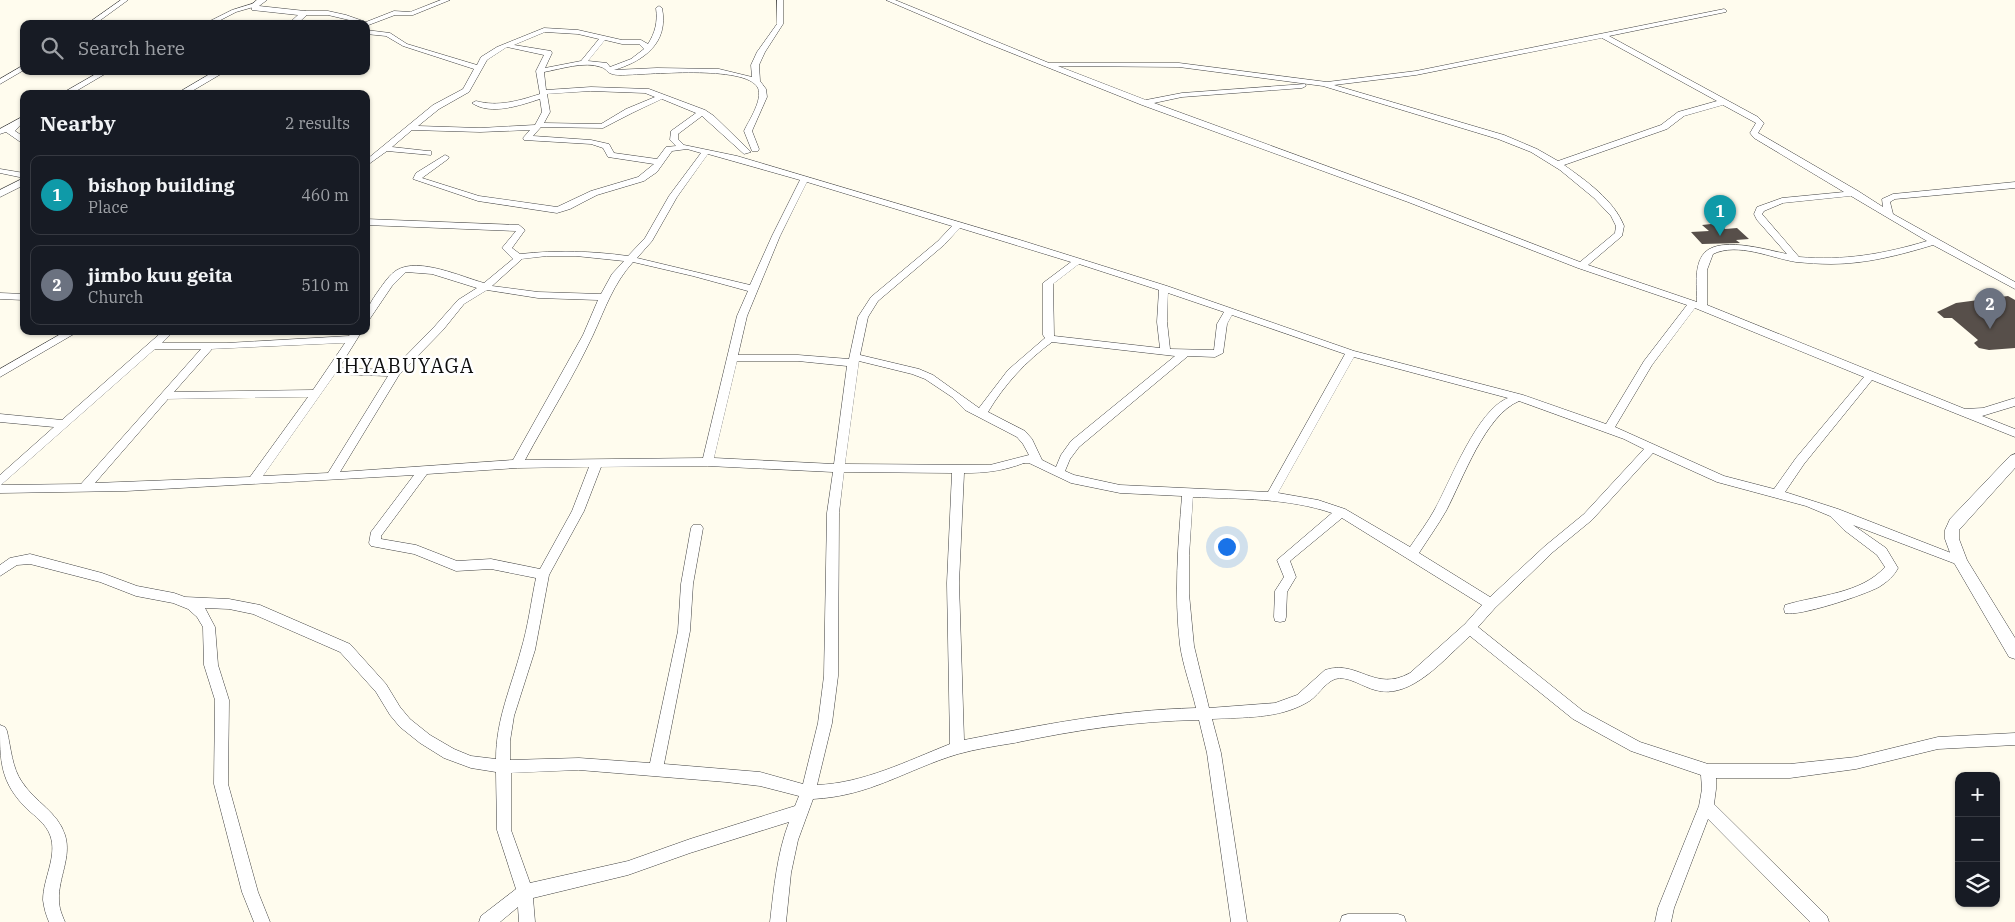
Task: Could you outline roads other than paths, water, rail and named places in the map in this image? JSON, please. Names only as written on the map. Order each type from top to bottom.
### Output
[{"type":"street","points":[[96,20],[125,0]]},
{"type":"street","points":[[215,20],[234,11],[255,5],[263,0]]},
{"type":"street","points":[[370,23],[394,14],[412,14],[447,0]]},
{"type":"street","points":[[476,103],[492,106],[518,102],[544,94],[574,90],[646,91],[702,112],[751,150],[748,131],[763,97],[762,89],[756,81],[755,65],[761,52],[780,24],[780,0]]},
{"type":"street","points":[[889,0],[947,25],[1145,103],[1411,200],[1581,266],[1698,306],[2015,433]]},
{"type":"street","points":[[255,5],[254,7],[257,9],[321,13],[355,20]]},
{"type":"street","points":[[608,70],[634,60],[648,48],[658,33],[661,15],[659,8]]},
{"type":"street","points":[[1145,103],[1182,95],[1324,84],[1416,73],[1724,11]]},
{"type":"street","points":[[297,20],[305,13]]},
{"type":"street","points":[[370,161],[436,107],[466,90],[478,68],[491,52],[543,30],[578,32],[625,42],[641,42],[648,48]]},
{"type":"street","points":[[370,32],[388,34],[405,45],[478,68]]},
{"type":"street","points":[[1602,35],[1760,123],[1754,133],[1757,136],[1854,193],[1889,216],[2015,286]]},
{"type":"street","points":[[584,63],[603,38]]},
{"type":"street","points":[[507,45],[527,50],[548,52],[540,71],[546,112],[538,126],[527,138],[591,142],[606,146],[611,156],[658,162]]},
{"type":"street","points":[[540,71],[584,63],[604,65],[608,70],[615,73],[627,74],[657,70],[719,71],[756,81]]},
{"type":"street","points":[[626,64],[633,65],[627,74]]},
{"type":"street","points":[[1046,64],[1169,64],[1324,84],[1501,137],[1525,146],[1558,164],[1601,201],[1619,222],[1621,228],[1619,234],[1581,266]]},
{"type":"street","points":[[0,82],[20,70]]},
{"type":"street","points":[[72,90],[99,75]]},
{"type":"street","points":[[187,90],[215,75]]},
{"type":"street","points":[[84,83],[84,90]]},
{"type":"street","points":[[411,128],[480,130],[538,126],[604,126],[630,111],[661,97]]},
{"type":"street","points":[[1558,164],[1664,127],[1681,114],[1724,102]]},
{"type":"street","points":[[682,147],[674,140],[674,133],[702,112]]},
{"type":"street","points":[[0,132],[20,120]]},
{"type":"street","points":[[20,120],[10,132],[20,137]]},
{"type":"street","points":[[0,138],[20,139]]},
{"type":"street","points":[[445,157],[419,175],[417,179],[478,198],[552,210],[567,207],[601,190],[632,183],[648,175],[669,149],[682,147],[706,152],[805,179],[1078,261],[1230,310],[1351,353],[1520,397],[1609,428],[1675,460],[1721,479],[1778,494],[1834,512],[1960,561]]},
{"type":"street","points":[[370,150],[428,154]]},
{"type":"street","points":[[517,464],[588,335],[617,274],[649,239],[673,196],[706,152]]},
{"type":"street","points":[[0,171],[20,175]]},
{"type":"street","points":[[708,462],[742,316],[752,289],[805,179]]},
{"type":"street","points":[[0,194],[20,183]]},
{"type":"street","points":[[1889,216],[1885,201],[1893,197],[2015,185]]},
{"type":"street","points":[[1796,259],[1761,220],[1758,214],[1760,208],[1782,201],[1854,193]]},
{"type":"street","points":[[370,222],[519,228],[521,232],[507,248],[518,257]]},
{"type":"street","points":[[778,922],[783,873],[790,840],[808,792],[825,723],[831,676],[831,545],[838,468],[854,360],[863,317],[874,299],[934,249],[958,225]]},
{"type":"street","points":[[1609,428],[1648,363],[1698,306],[1702,271],[1707,255],[1712,250],[1738,248],[1796,259],[1831,262],[1882,257],[1934,242]]},
{"type":"street","points":[[331,477],[395,373],[439,328],[461,302],[485,287],[515,262],[518,257],[533,254],[566,254],[630,259],[752,289]]},
{"type":"street","points":[[1050,339],[1048,335],[1048,283],[1078,261]]},
{"type":"street","points":[[370,312],[390,282],[398,272],[403,270],[425,271],[485,287],[542,296],[605,297]]},
{"type":"street","points":[[1164,288],[1162,322],[1164,352]]},
{"type":"street","points":[[0,296],[20,297]]},
{"type":"street","points":[[981,414],[989,401],[1026,356],[1050,339],[1164,352],[1218,353],[1222,324],[1230,310]]},
{"type":"street","points":[[0,374],[67,335]]},
{"type":"street","points":[[0,481],[165,335]]},
{"type":"street","points":[[153,346],[209,346],[354,335]]},
{"type":"street","points":[[254,480],[332,370],[354,335]]},
{"type":"street","points":[[84,488],[209,346]]},
{"type":"street","points":[[1059,473],[1065,458],[1075,444],[1185,353]]},
{"type":"street","points":[[1271,496],[1351,353]]},
{"type":"street","points":[[732,358],[854,360],[915,371],[929,377],[981,414],[1021,434],[1028,442],[1038,463]]},
{"type":"street","points":[[332,370],[395,373]]},
{"type":"street","points":[[1778,494],[1800,461],[1870,376]]},
{"type":"street","points":[[165,396],[316,393]]},
{"type":"street","points":[[1412,554],[1440,511],[1466,458],[1491,417],[1506,402],[1520,397]]},
{"type":"street","points":[[1965,413],[1983,412],[2015,402]]},
{"type":"street","points":[[0,418],[63,424]]},
{"type":"street","points":[[184,602],[229,604],[255,609],[345,648],[381,688],[405,723],[425,739],[450,754],[471,762],[504,767],[579,764],[655,770],[760,779],[808,792],[836,791],[869,783],[957,748],[1084,723],[1153,715],[1205,714],[1282,708],[1302,699],[1330,674],[1336,672],[1353,674],[1377,685],[1399,685],[1415,677],[1470,628],[1490,604],[1549,549],[1588,517],[1651,448]]},
{"type":"street","points":[[0,489],[84,488],[331,477],[517,464],[708,462],[838,468],[958,469],[996,468],[1027,459],[1090,484],[1120,490],[1271,496],[1318,504],[1341,512],[1412,554],[1490,604]]},
{"type":"street","points":[[2015,459],[1956,523],[1952,530],[1952,539],[1960,561],[2015,652]]},
{"type":"street","points":[[527,922],[524,892],[504,830],[503,741],[507,716],[528,650],[543,575],[578,511],[598,462]]},
{"type":"street","points":[[957,748],[953,583],[958,469]]},
{"type":"street","points":[[424,470],[375,535],[375,543],[416,550],[456,566],[491,564],[543,575]]},
{"type":"street","points":[[1188,492],[1183,594],[1187,646],[1196,689],[1205,714],[1214,753],[1239,922]]},
{"type":"street","points":[[1280,617],[1281,591],[1290,577],[1283,560],[1341,512]]},
{"type":"street","points":[[1790,609],[1848,594],[1882,578],[1892,568],[1886,556],[1847,529],[1834,512]]},
{"type":"street","points":[[655,770],[684,632],[687,584],[697,528]]},
{"type":"street","points":[[0,571],[14,561],[30,559],[102,578],[136,591],[184,602],[198,608],[209,627],[212,665],[222,700],[221,784],[250,892],[262,922]]},
{"type":"street","points":[[1470,628],[1578,715],[1636,747],[1708,770],[1790,771],[1856,763],[1938,743],[2015,738]]},
{"type":"street","points":[[0,731],[8,768],[14,784],[37,807],[57,833],[60,853],[51,885],[52,903],[57,922]]},
{"type":"street","points":[[1663,922],[1666,908],[1706,806],[1709,789],[1708,770]]},
{"type":"street","points":[[1706,806],[1821,922]]},
{"type":"street","points":[[487,922],[524,892],[628,868],[801,811]]},
{"type":"street","points":[[1348,922],[1398,922]]},
{"type":"place","name":"bishop building","points":[[1720,236]]},
{"type":"place","name":"jimbo kuu geita","points":[[1990,329]]},
{"type":"district","name":"IHYABUYAGA","points":[[405,365]]}]
